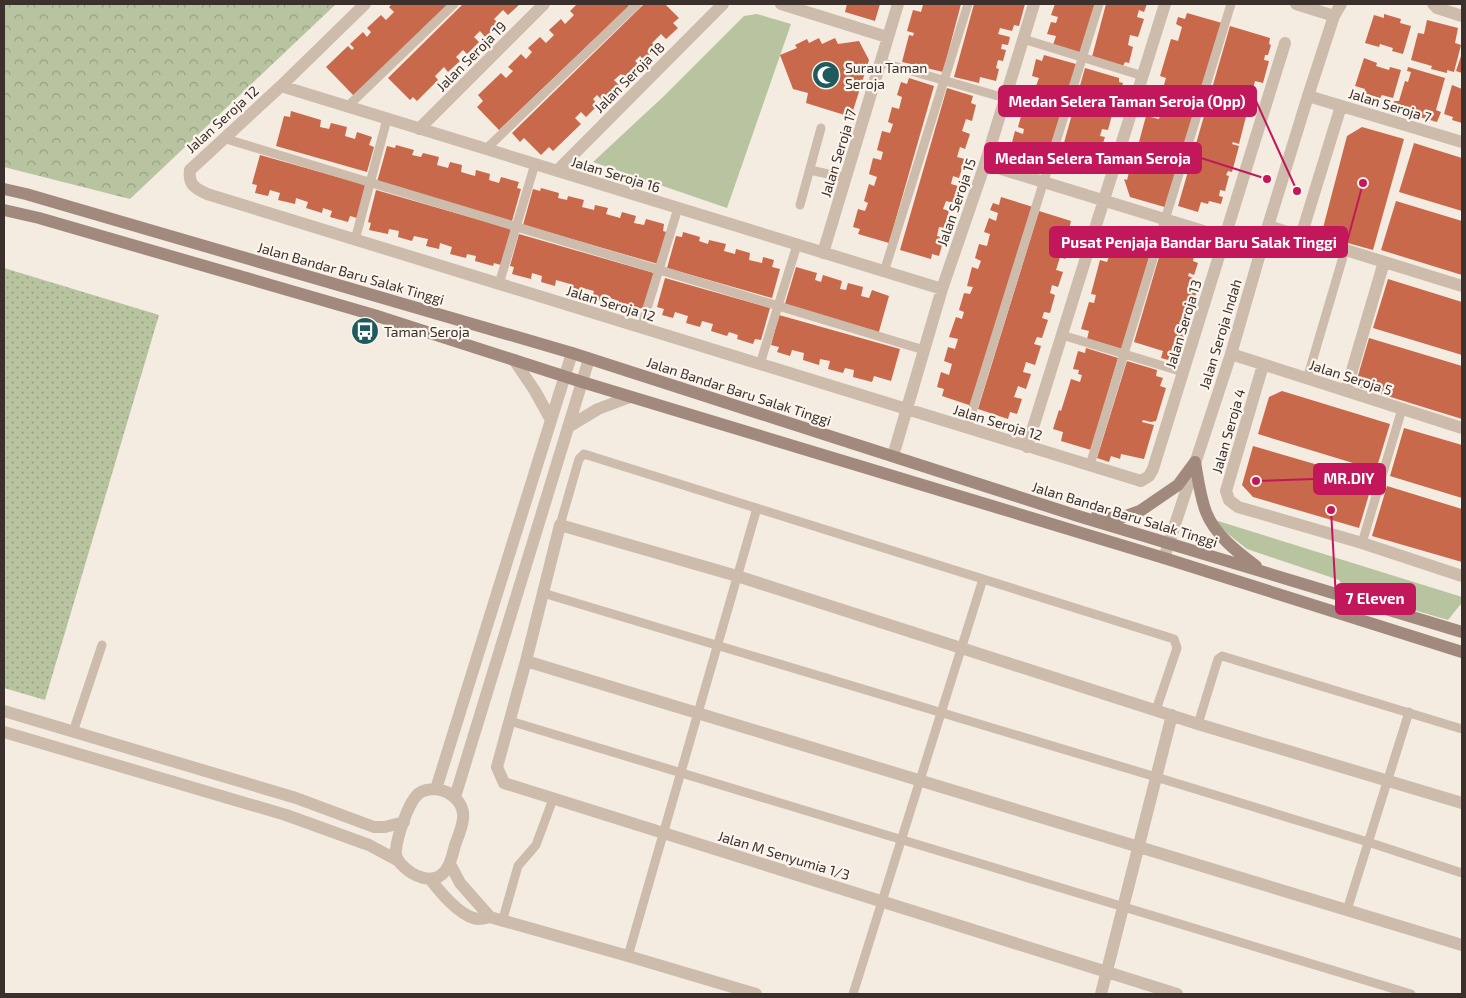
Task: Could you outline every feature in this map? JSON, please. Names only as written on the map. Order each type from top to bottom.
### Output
[{"type":"main road","name":"Jalan Bandar Baru Salak Tinggi","points":[[4,189],[572,353],[1078,516],[1462,632]]},
{"type":"main road","points":[[4,210],[39,218],[374,315],[565,377],[1164,558],[1462,652]]},
{"type":"main road","points":[[1078,516],[1120,518],[1140,512],[1178,485],[1195,462]]},
{"type":"main road","points":[[1195,462],[1201,495],[1214,527],[1241,556],[1263,572]]},
{"type":"street","name":"Jalan Seroja 12","points":[[365,4],[281,86],[190,170],[189,179],[195,188],[207,194],[355,240],[1141,481],[1153,469]]},
{"type":"street","name":"Jalan Seroja 19","points":[[419,129],[544,4]]},
{"type":"street","name":"Jalan Seroja 18","points":[[557,171],[723,4]]},
{"type":"street","points":[[781,4],[887,37]]},
{"type":"street","name":"Jalan Seroja 17","points":[[823,253],[898,4]]},
{"type":"street","name":"Jalan Seroja 15","points":[[893,456],[942,290],[985,164],[1034,4]]},
{"type":"street","points":[[1027,447],[1165,4]]},
{"type":"street","points":[[1296,4],[1334,16]]},
{"type":"street","name":"Jalan Seroja Indah","points":[[1164,558],[1231,354],[1308,96],[1334,16],[1341,4]]},
{"type":"street","points":[[1434,4],[1437,8],[1462,16]]},
{"type":"street","name":"Jalan Seroja 13","points":[[1153,469],[1285,43]]},
{"type":"street","name":"Jalan Seroja 16","points":[[281,86],[942,290]]},
{"type":"street","name":"Jalan Seroja 7","points":[[1308,96],[1462,142]]},
{"type":"street","points":[[1301,236],[1342,106]]},
{"type":"street","points":[[985,164],[1226,238]]},
{"type":"street","points":[[1268,226],[1462,286]]},
{"type":"street","points":[[1346,391],[1384,262]]},
{"type":"street","points":[[436,789],[572,353]]},
{"type":"street","name":"Jalan Seroja 5","points":[[1231,354],[1462,428]]},
{"type":"street","points":[[455,797],[589,359]]},
{"type":"street","points":[[514,360],[535,391],[551,420]]},
{"type":"street","name":"Jalan Seroja 4","points":[[1263,365],[1226,491],[1229,500],[1238,507],[1362,543],[1462,576]]},
{"type":"street","points":[[568,428],[598,409],[630,397]]},
{"type":"street","points":[[560,525],[737,576],[1198,724],[1462,803]]},
{"type":"street","name":"Jalan M Senyumia 1/3","points":[[560,525],[497,767],[504,783],[1177,994]]},
{"type":"street","points":[[526,660],[1462,945]]},
{"type":"street","points":[[4,711],[296,798],[374,828],[404,822]]},
{"type":"street","points":[[1101,994],[1172,715]]},
{"type":"street","points":[[4,732],[286,815],[369,845],[397,860],[406,870],[430,879],[438,877],[446,871],[450,864],[463,818],[462,809],[455,797],[446,791],[436,789],[426,790],[418,794],[412,801],[404,822],[396,851],[397,860]]},
{"type":"street","points":[[450,864],[460,883],[490,917],[756,994]]},
{"type":"street","points":[[430,879],[444,897],[464,913],[478,919],[490,917]]},
{"type":"lane","points":[[347,107],[454,4]]},
{"type":"lane","points":[[486,149],[637,4]]},
{"type":"lane","points":[[884,272],[968,4]]},
{"type":"lane","points":[[967,428],[1099,4]]},
{"type":"lane","points":[[1090,465],[1231,4]]},
{"type":"lane","points":[[1023,39],[1143,76]]},
{"type":"lane","points":[[880,62],[1005,98]]},
{"type":"lane","points":[[355,240],[387,119]]},
{"type":"lane","points":[[800,205],[821,128]]},
{"type":"lane","points":[[223,138],[924,350]]},
{"type":"lane","points":[[499,284],[535,164]]},
{"type":"lane","points":[[810,170],[846,178]]},
{"type":"lane","points":[[641,328],[678,208]]},
{"type":"lane","points":[[760,364],[797,245]]},
{"type":"lane","points":[[1307,379],[1345,250]]},
{"type":"lane","points":[[1062,335],[1184,372]]},
{"type":"lane","points":[[1362,543],[1402,409]]},
{"type":"lane","points":[[560,525],[578,458],[584,454],[1174,639],[1177,648],[1156,710]]},
{"type":"lane","points":[[628,956],[756,508]]},
{"type":"lane","points":[[853,994],[983,579]]},
{"type":"lane","points":[[543,593],[1156,777],[1462,873]]},
{"type":"lane","points":[[73,732],[102,645]]},
{"type":"lane","points":[[1198,724],[1218,660],[1222,656],[1462,728]]},
{"type":"lane","points":[[1347,910],[1409,712]]},
{"type":"lane","points":[[510,721],[1410,994]]},
{"type":"lane","points":[[502,922],[518,866],[536,846],[553,799]]},
{"type":"green space","points":[[4,4],[336,4],[130,199],[4,167]]},
{"type":"green space","points":[[757,14],[791,24],[727,208],[593,162],[664,96],[744,16]]},
{"type":"green space","points":[[4,268],[159,315],[45,700],[4,688]]},
{"type":"green space","points":[[1218,521],[1462,597],[1462,605],[1448,620],[1346,590],[1339,580],[1247,549],[1218,526]]},
{"type":"building","points":[[392,4],[449,4],[354,96],[326,67],[348,46],[352,50],[354,48],[350,44],[363,32],[367,37],[371,32],[367,28],[381,15],[386,20],[394,12],[389,7]]},
{"type":"building","points":[[463,4],[520,4],[508,15],[503,10],[494,19],[499,24],[485,37],[480,31],[474,37],[479,42],[467,54],[463,50],[456,57],[460,61],[448,72],[444,67],[435,76],[438,80],[417,101],[413,97],[410,100],[388,78]]},
{"type":"building","points":[[577,4],[627,4],[629,6],[499,130],[477,107],[483,101],[478,95],[501,73],[506,78],[513,71],[508,67],[521,54],[526,59],[532,52],[528,48],[540,37],[546,43],[554,35],[549,30],[561,19],[565,24],[574,15],[570,11]]},
{"type":"building","points":[[644,4],[665,4],[679,18],[673,23],[678,28],[666,39],[661,34],[652,43],[657,47],[644,60],[640,56],[635,61],[639,65],[625,78],[621,74],[614,80],[619,85],[603,101],[597,95],[593,99],[598,105],[586,117],[581,112],[575,118],[581,124],[553,151],[549,147],[541,155],[524,138],[520,142],[512,133]]},
{"type":"building","points":[[847,4],[880,4],[875,21],[845,12]]},
{"type":"building","points":[[921,4],[961,4],[943,72],[902,62],[909,35],[913,36],[914,33],[907,31],[913,10],[921,12],[923,5]]},
{"type":"building","points":[[974,4],[1025,4],[1019,26],[1014,25],[1012,31],[1000,28],[998,34],[1010,37],[1008,45],[1002,44],[1001,49],[1006,50],[1003,61],[998,60],[996,68],[999,69],[996,81],[980,77],[979,83],[954,77]]},
{"type":"building","points":[[1055,4],[1095,4],[1080,54],[1053,45],[1056,36],[1047,34],[1051,22],[1056,23],[1058,17],[1051,15]]},
{"type":"building","points":[[1106,4],[1147,4],[1144,12],[1139,10],[1137,17],[1144,19],[1138,37],[1130,35],[1128,45],[1133,47],[1129,63],[1125,62],[1123,66],[1092,57]]},
{"type":"building","points":[[1187,13],[1222,23],[1168,208],[1130,197],[1124,179],[1127,180],[1130,168],[1140,171],[1141,166],[1138,165],[1142,148],[1149,150],[1151,146],[1139,142],[1146,116],[1159,119],[1160,114],[1150,111],[1154,97],[1160,98],[1166,78],[1160,76],[1171,39],[1178,41],[1182,27],[1176,24],[1178,17],[1185,19]]},
{"type":"building","points":[[1384,14],[1401,19],[1400,23],[1411,26],[1403,54],[1392,51],[1393,48],[1380,44],[1379,47],[1365,43],[1374,15],[1384,18]]},
{"type":"building","points":[[1427,20],[1458,28],[1455,43],[1461,45],[1454,72],[1447,70],[1447,73],[1431,69],[1432,66],[1411,60],[1418,33],[1424,34]]},
{"type":"building","points":[[1230,26],[1270,38],[1269,44],[1271,45],[1268,55],[1265,55],[1264,60],[1269,61],[1263,83],[1255,81],[1239,144],[1233,142],[1232,144],[1239,146],[1232,172],[1228,171],[1226,175],[1229,176],[1225,191],[1220,190],[1219,196],[1223,197],[1221,204],[1209,201],[1208,204],[1201,202],[1198,212],[1178,206]]},
{"type":"building","name":"Surau Taman Seroja","points":[[819,38],[822,44],[835,38],[838,44],[859,41],[869,60],[851,117],[806,103],[808,93],[793,89],[780,55],[797,48],[795,45],[807,39],[809,43]]},
{"type":"building","points":[[1462,53],[1462,73],[1456,71]]},
{"type":"building","points":[[1044,55],[1076,64],[1047,167],[1020,160],[1022,154],[1010,150],[1015,131],[1023,134],[1024,129],[1018,127],[1022,113],[1029,115],[1032,104],[1025,102],[1030,85],[1036,86],[1039,78],[1032,76],[1036,59],[1042,61]]},
{"type":"building","points":[[1364,58],[1377,63],[1376,66],[1389,70],[1390,67],[1401,70],[1393,98],[1382,95],[1380,98],[1364,93],[1365,89],[1355,86]]},
{"type":"building","points":[[1408,67],[1445,78],[1436,110],[1441,112],[1437,122],[1416,116],[1417,110],[1410,108],[1408,114],[1392,109],[1394,101],[1399,101],[1405,81],[1408,82],[1411,72],[1407,71]]},
{"type":"building","points":[[1085,68],[1119,78],[1119,82],[1123,83],[1118,102],[1110,99],[1107,110],[1113,111],[1108,130],[1102,129],[1100,136],[1105,137],[1100,152],[1094,150],[1092,156],[1098,158],[1096,164],[1090,162],[1087,172],[1058,164]]},
{"type":"building","points":[[909,78],[934,86],[889,243],[858,234],[860,229],[853,227],[858,209],[865,211],[868,203],[864,201],[869,184],[874,186],[877,177],[869,174],[873,158],[881,160],[883,152],[877,150],[882,131],[890,133],[893,124],[888,122],[892,107],[899,109],[902,97],[897,95],[901,82],[907,84]]},
{"type":"building","points":[[1452,85],[1462,89],[1462,123],[1452,120],[1453,117],[1444,114]]},
{"type":"building","points":[[947,88],[973,96],[971,103],[976,105],[972,121],[966,119],[962,131],[970,134],[965,149],[960,147],[957,157],[965,159],[959,178],[953,176],[951,184],[958,186],[954,203],[946,201],[943,209],[949,211],[944,228],[939,227],[937,236],[944,238],[939,256],[932,254],[931,259],[900,250]]},
{"type":"building","points":[[291,111],[321,120],[320,127],[329,129],[331,123],[347,127],[345,136],[355,139],[357,132],[372,137],[369,145],[374,147],[367,172],[276,146],[284,116],[290,117]]},
{"type":"building","points":[[1362,127],[1404,139],[1373,250],[1330,238],[1323,228],[1347,136]]},
{"type":"building","points":[[1414,143],[1462,158],[1462,211],[1399,192]]},
{"type":"building","points":[[396,145],[414,150],[412,155],[421,157],[423,153],[439,157],[437,165],[448,168],[450,162],[462,165],[461,172],[475,176],[476,170],[490,174],[489,180],[499,183],[501,177],[519,182],[517,188],[521,189],[512,221],[377,182],[387,146],[395,148]]},
{"type":"building","points":[[260,155],[366,185],[357,218],[350,216],[348,222],[330,217],[332,211],[323,208],[322,213],[306,208],[308,202],[296,198],[295,204],[278,200],[280,193],[270,190],[268,196],[255,193],[257,185],[252,184]]},
{"type":"building","points":[[541,188],[559,193],[558,198],[567,200],[568,196],[584,200],[582,207],[594,210],[595,205],[608,208],[606,214],[620,218],[622,212],[636,216],[634,223],[644,225],[646,219],[664,224],[663,231],[666,232],[658,264],[523,225],[533,189],[540,191]]},
{"type":"building","points":[[376,190],[511,229],[501,265],[494,263],[493,266],[475,261],[476,256],[467,254],[466,258],[450,254],[452,247],[440,243],[439,249],[426,246],[428,239],[414,236],[412,241],[398,237],[399,231],[389,229],[388,234],[369,230],[371,223],[368,222]]},
{"type":"building","points":[[1001,197],[1033,207],[972,406],[942,396],[944,389],[937,387],[941,372],[949,375],[952,364],[944,361],[948,347],[955,349],[958,339],[949,337],[956,317],[962,319],[964,312],[959,310],[964,293],[970,294],[973,287],[967,286],[972,267],[978,269],[981,261],[975,258],[979,244],[987,246],[990,234],[984,232],[989,218],[996,221],[998,213],[990,210],[993,203],[999,205]]},
{"type":"building","points":[[1396,201],[1462,221],[1462,275],[1381,250]]},
{"type":"building","points":[[1039,211],[1071,221],[1069,229],[1075,231],[1073,238],[1065,236],[1062,243],[1070,245],[1065,259],[1060,257],[1056,270],[1063,272],[1058,287],[1052,285],[1050,293],[1055,295],[1050,313],[1044,312],[1042,318],[1048,320],[1042,338],[1037,337],[1034,344],[1041,346],[1035,365],[1026,362],[1023,372],[1031,374],[1026,389],[1018,386],[1014,397],[1022,399],[1017,414],[1010,412],[1008,419],[978,409]]},
{"type":"building","points":[[683,232],[700,237],[699,241],[708,244],[709,240],[726,244],[724,251],[735,254],[736,249],[750,253],[749,260],[762,263],[763,257],[774,260],[772,267],[780,269],[772,298],[667,268],[676,236],[682,237]]},
{"type":"building","points":[[519,234],[654,273],[643,309],[636,307],[636,311],[618,306],[619,301],[610,298],[609,303],[592,298],[594,291],[583,288],[581,294],[569,290],[570,284],[556,280],[555,286],[541,282],[542,276],[532,273],[531,279],[512,274],[514,267],[510,266]]},
{"type":"building","points":[[1122,235],[1153,244],[1122,349],[1087,339],[1089,331],[1081,329],[1089,302],[1094,303],[1096,295],[1091,294],[1100,260],[1107,262],[1110,254],[1115,256],[1117,250],[1112,249],[1114,240],[1120,242]]},
{"type":"building","points":[[1162,247],[1194,256],[1193,261],[1198,263],[1194,275],[1189,273],[1188,276],[1193,278],[1191,285],[1198,287],[1176,362],[1161,358],[1163,351],[1134,342]]},
{"type":"building","points":[[796,267],[817,273],[815,280],[821,282],[823,275],[842,281],[840,289],[846,290],[848,283],[863,287],[861,296],[869,298],[872,290],[889,296],[878,335],[784,307]]},
{"type":"building","points":[[665,278],[770,308],[761,340],[755,339],[753,344],[737,339],[738,335],[729,332],[727,336],[711,331],[713,324],[702,321],[700,327],[686,323],[688,316],[675,312],[673,318],[662,315],[664,309],[657,307]]},
{"type":"building","points":[[1388,279],[1462,302],[1462,355],[1373,328]]},
{"type":"building","points":[[779,315],[900,349],[891,381],[874,376],[872,382],[853,377],[854,370],[845,368],[843,373],[828,369],[830,361],[820,359],[819,365],[803,360],[804,353],[792,350],[790,356],[777,352],[779,347],[771,345]]},
{"type":"building","points":[[1369,338],[1462,366],[1462,419],[1355,386]]},
{"type":"building","points":[[1086,348],[1118,358],[1091,450],[1061,441],[1063,432],[1053,429],[1071,379],[1080,382],[1082,375],[1078,374],[1079,370],[1073,369],[1078,351],[1085,353]]},
{"type":"building","points":[[1127,361],[1157,370],[1156,376],[1163,378],[1160,386],[1166,388],[1156,421],[1143,420],[1142,422],[1154,425],[1144,459],[1121,454],[1120,459],[1111,456],[1109,462],[1097,458]]},
{"type":"building","points":[[1282,391],[1390,424],[1376,470],[1258,434],[1269,397]]},
{"type":"building","points":[[1404,428],[1462,445],[1462,498],[1390,476]]},
{"type":"building","points":[[1253,446],[1373,481],[1359,528],[1253,497],[1242,485]]},
{"type":"building","points":[[1387,486],[1462,509],[1462,562],[1372,536]]},
{"type":"place","name":"Surau Taman Seroja","points":[[826,75]]},
{"type":"place","name":"Medan Selera Taman Seroja","points":[[1267,179]]},
{"type":"place","name":"Pusat Penjaja Bandar Baru Salak Tinggi","points":[[1363,183]]},
{"type":"place","name":"Medan Selera Taman Seroja (Opp)","points":[[1297,191]]},
{"type":"place","name":"Taman Seroja","points":[[365,331]]},
{"type":"place","name":"MR.DIY","points":[[1256,481]]},
{"type":"place","name":"7 Eleven","points":[[1331,510]]}]
